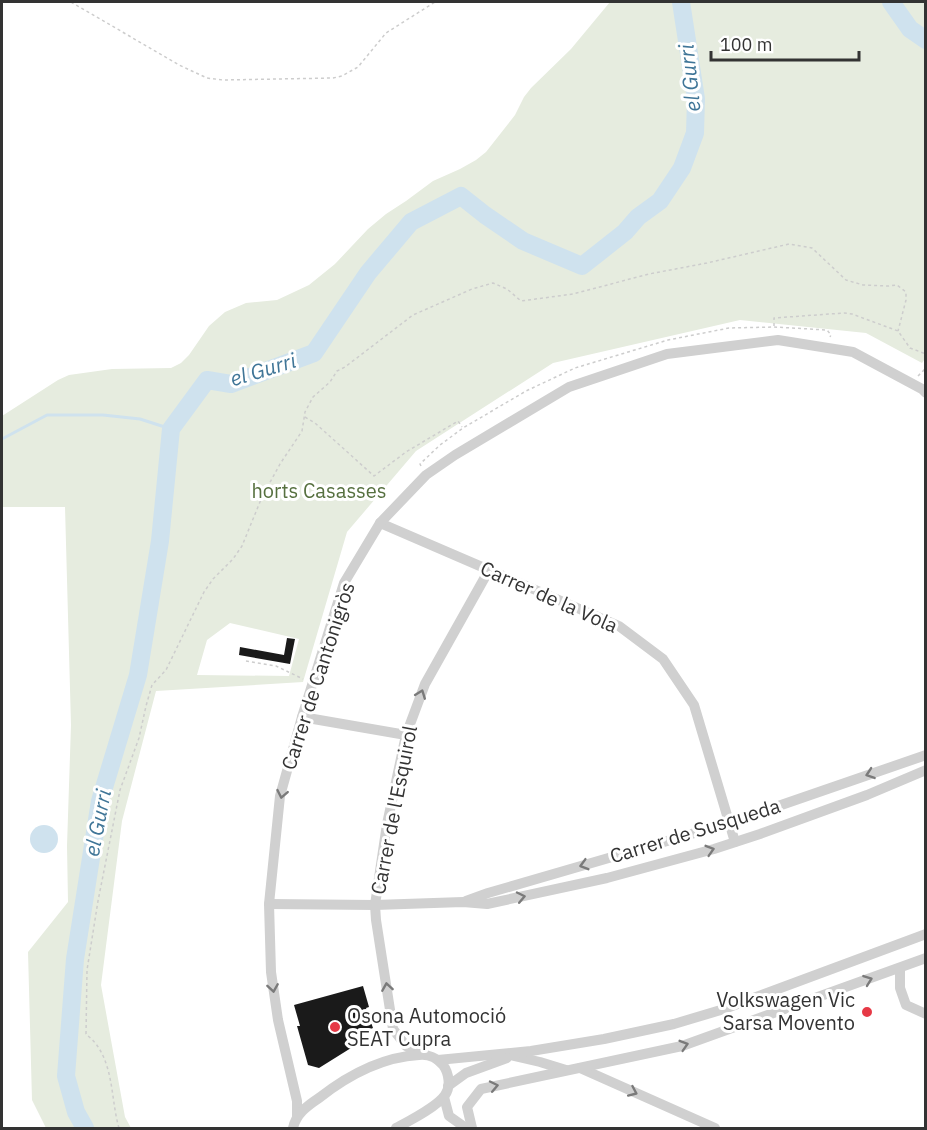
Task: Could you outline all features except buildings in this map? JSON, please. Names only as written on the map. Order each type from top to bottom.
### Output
[{"type":"street","name":"Carrer de Cantonigròs","points":[[297,1117],[297,1101],[278,1020],[271,972],[269,904],[280,796],[344,583],[380,523],[426,475],[455,455],[569,387],[667,354],[778,340],[853,352],[926,393]]},
{"type":"street","name":"Carrer de la Vola","points":[[380,523],[619,627],[663,659],[694,705],[735,842]]},
{"type":"street","name":"Carrer de l'Esquirol","points":[[420,1054],[406,1046],[393,1029],[375,905],[387,824],[406,735],[425,684],[489,570]]},
{"type":"street","points":[[302,717],[406,735]]},
{"type":"street","name":"Carrer de Susqueda","points":[[463,902],[729,823],[926,755]]},
{"type":"street","name":"Carrer de Susqueda","points":[[269,904],[375,905],[463,902],[487,904],[597,881],[714,849],[867,795],[926,770]]},
{"type":"street","points":[[293,1128],[297,1117],[335,1085],[358,1071],[390,1059],[420,1054],[438,1060],[531,1051],[674,1024],[724,1009],[926,934]]},
{"type":"street","points":[[472,1128],[467,1107],[481,1089],[681,1046],[926,958]]},
{"type":"street","points":[[900,968],[900,988],[906,1005],[926,1014]]},
{"type":"street","points":[[396,1128],[434,1105],[466,1073],[498,1060],[531,1051]]},
{"type":"street","points":[[514,1056],[568,1071]]},
{"type":"street","points":[[438,1060],[446,1070],[449,1081],[446,1091],[449,1116],[466,1128]]},
{"type":"street","points":[[580,1068],[715,1128]]},
{"type":"path","points":[[71,2],[179,65],[207,78],[224,80],[342,76],[358,67],[386,33],[435,2]]},
{"type":"path","points":[[898,331],[904,306]]},
{"type":"path","points":[[774,327],[774,318],[852,314],[898,331],[910,348],[926,354]]},
{"type":"path","points":[[305,417],[315,423],[374,476],[406,452],[458,421],[463,428]]},
{"type":"path","points":[[246,661],[276,666],[297,676]]},
{"type":"green space","name":"horts Casasses","points":[[610,2],[925,2],[925,359],[922,363],[866,333],[740,320],[553,363],[416,451],[347,532],[303,682],[156,691],[122,821],[101,985],[125,1117],[131,1128],[46,1128],[32,1100],[28,952],[68,902],[67,846],[71,725],[65,507],[2,507],[2,416],[69,375],[112,369],[171,368],[181,363],[189,355],[209,326],[225,312],[246,303],[277,300],[309,285],[335,264],[368,229],[386,214],[433,181],[460,169],[486,152],[515,115],[531,88],[571,49]],"holes":[[[230,623],[299,639],[289,676],[197,675],[207,640]]]},
{"type":"water","points":[[44,825],[54,829],[58,839],[54,849],[44,853],[34,849],[30,839],[34,829]]},
{"type":"waterway","name":"el Gurri","points":[[85,1128],[76,1112],[66,1076],[75,959],[100,801],[138,675],[160,541],[171,429],[207,380],[231,384],[314,353],[368,273],[411,222],[461,196],[523,241],[582,266],[625,232],[638,217],[660,201],[682,168],[695,133],[696,99],[681,2]]},
{"type":"waterway","name":"el Gurri","points":[[891,2],[910,29],[926,40]]},
{"type":"waterway","points":[[2,439],[47,415],[103,415],[140,419],[171,429]]},
{"type":"place","name":"Volkswagen Vic Sarsa Movento","points":[[867,1012]]},
{"type":"place","name":"Osona Automoció SEAT Cupra","points":[[335,1027]]}]
